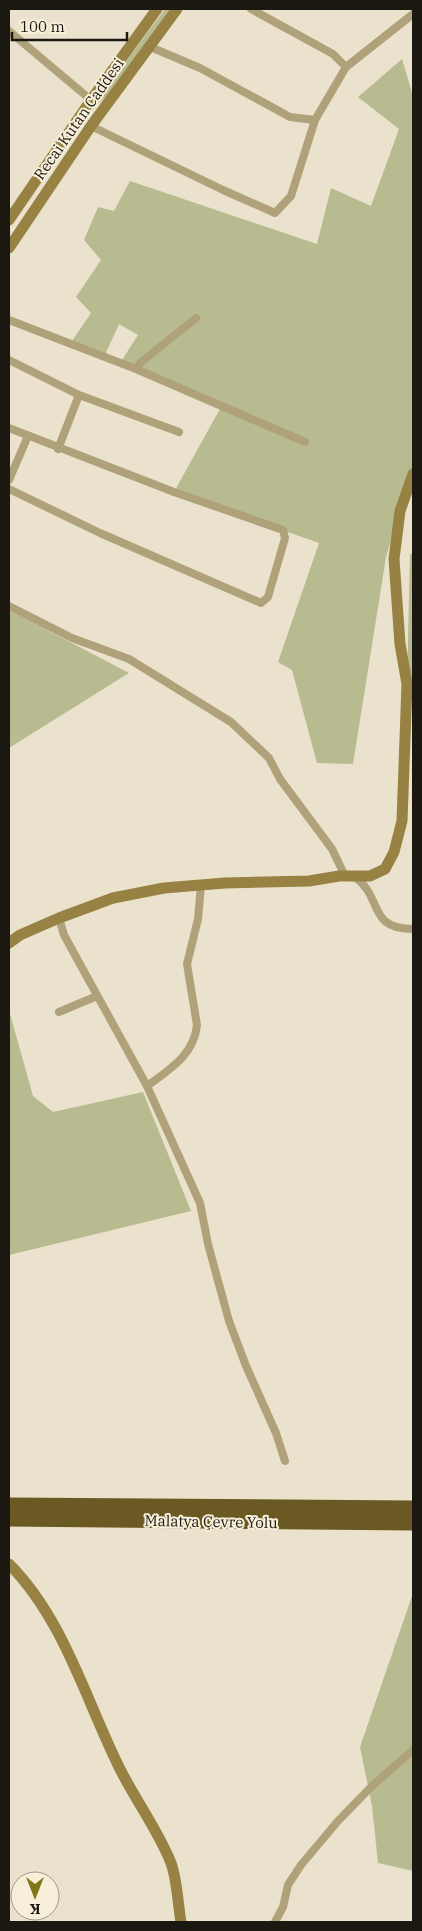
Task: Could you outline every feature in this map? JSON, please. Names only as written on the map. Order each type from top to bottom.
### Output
[{"type":"highway","name":"Malatya Çevre Yolu","points":[[9,1505],[413,1508]]},
{"type":"highway","name":"Malatya Çevre Yolu","points":[[9,1519],[413,1523]]},
{"type":"street","name":"Recai Kutan Caddesi","points":[[9,220],[91,100],[158,9]]},
{"type":"street","name":"Recai Kutan Caddesi","points":[[9,248],[91,126],[177,9]]},
{"type":"street","points":[[251,9],[333,54],[346,67]]},
{"type":"street","points":[[91,126],[275,213],[291,196],[315,120],[346,67],[413,14]]},
{"type":"street","points":[[9,31],[91,100]]},
{"type":"street","points":[[148,46],[200,68],[290,117],[315,120]]},
{"type":"street","points":[[136,369],[140,362],[196,318]]},
{"type":"street","points":[[9,320],[136,369],[305,442]]},
{"type":"street","points":[[9,360],[79,395],[179,432]]},
{"type":"street","points":[[58,449],[79,395]]},
{"type":"street","points":[[9,428],[58,449],[283,530],[285,538],[268,597],[261,603],[100,532],[9,489]]},
{"type":"street","points":[[9,480],[28,436]]},
{"type":"street","points":[[370,892],[374,881],[385,869],[394,852],[402,821],[407,684],[400,644],[394,559],[400,511],[413,474]]},
{"type":"street","points":[[9,606],[72,638],[136,663],[232,722],[269,758],[280,780],[350,876],[366,884],[382,920],[395,929],[413,929]]},
{"type":"street","points":[[9,943],[20,934],[113,898],[164,888],[370,876],[385,869]]},
{"type":"street","points":[[147,1086],[178,1063],[193,1044],[196,1034],[197,1025],[187,964],[198,919],[200,885]]},
{"type":"street","points":[[58,918],[64,935],[147,1086],[200,1203],[208,1244],[229,1321],[246,1366],[276,1433],[285,1462]]},
{"type":"street","points":[[59,1012],[97,996]]},
{"type":"street","points":[[9,1564],[17,1572],[55,1627],[68,1650],[120,1770],[172,1864],[181,1922]]},
{"type":"street","points":[[275,1922],[284,1907],[288,1885],[301,1865],[338,1821],[373,1785],[412,1752]]},
{"type":"green space","points":[[165,9],[172,9],[111,92],[97,105],[107,87]]},
{"type":"green space","points":[[402,59],[413,96],[413,467],[386,557],[353,764],[317,763],[292,670],[278,662],[319,543],[174,492],[221,407],[120,363],[138,335],[119,324],[104,357],[70,344],[91,313],[76,297],[101,260],[84,240],[98,207],[114,211],[130,181],[317,244],[331,188],[371,206],[399,129],[358,97]]},
{"type":"green space","points":[[410,554],[413,554],[413,682],[407,684]]},
{"type":"green space","points":[[9,610],[129,673],[9,748]]},
{"type":"green space","points":[[9,1010],[33,1096],[53,1112],[143,1092],[191,1211],[9,1255]]},
{"type":"green space","points":[[413,1593],[413,1871],[378,1863],[372,1806],[360,1747]]}]
